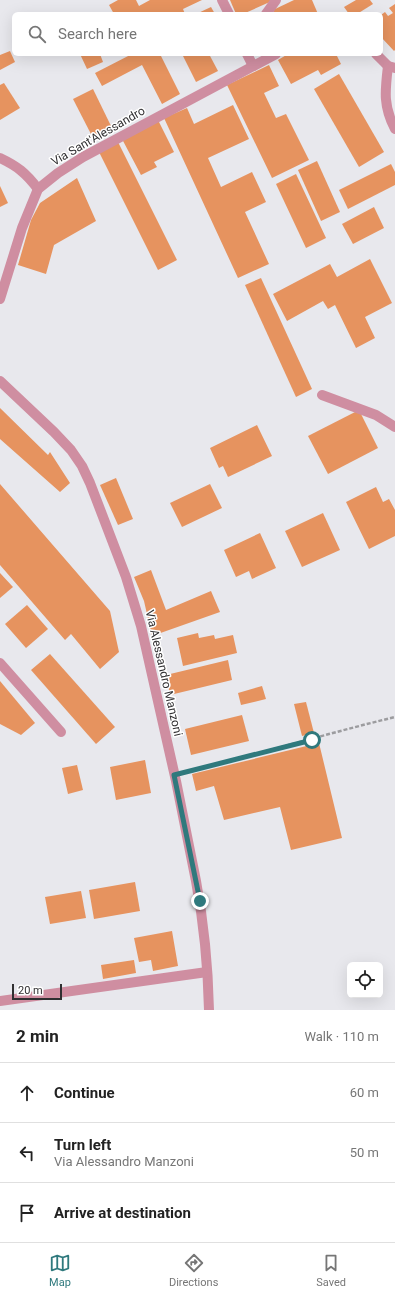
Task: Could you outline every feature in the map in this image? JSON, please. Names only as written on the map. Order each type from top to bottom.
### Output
[{"type":"street","points":[[222,0],[228,12]]},
{"type":"street","points":[[267,12],[276,0]]},
{"type":"street","points":[[248,56],[253,66]]},
{"type":"street","name":"Via Sant'Alessandro","points":[[0,299],[23,223],[38,188],[83,157],[272,56]]},
{"type":"street","points":[[378,56],[391,67],[385,88],[385,102],[388,114],[395,129]]},
{"type":"street","points":[[0,158],[19,168],[38,188]]},
{"type":"street","name":"Via Alessandro Manzoni","points":[[0,381],[60,438],[77,458],[88,479],[126,577],[136,609],[174,775],[201,907],[207,972],[208,1010]]},
{"type":"street","points":[[322,395],[376,415],[395,427]]},
{"type":"street","points":[[0,663],[61,732]]},
{"type":"street","points":[[0,1001],[207,972]]},
{"type":"path","points":[[174,775],[256,755],[312,740],[335,732],[395,717]]},
{"type":"building","points":[[118,0],[136,0],[139,6],[150,0],[202,0],[183,9],[184,12],[113,12],[109,5]]},
{"type":"building","points":[[230,0],[272,1],[247,12],[235,12]]},
{"type":"building","points":[[294,0],[312,0],[317,12],[274,12],[273,10]]},
{"type":"building","points":[[356,0],[370,0],[373,4],[360,12],[348,12],[344,7]]},
{"type":"building","points":[[395,4],[394,51],[383,39],[383,14],[385,12],[388,16],[393,13],[389,8]]},
{"type":"building","points":[[211,7],[214,12],[200,12]]},
{"type":"building","points":[[10,51],[15,62],[0,70],[0,55]]},
{"type":"building","points":[[81,56],[101,56],[103,62],[87,69]]},
{"type":"building","points":[[128,56],[161,56],[180,94],[162,104],[142,65],[102,86],[95,73]]},
{"type":"building","points":[[183,56],[210,56],[218,71],[196,82]]},
{"type":"building","points":[[285,56],[337,56],[341,64],[321,75],[318,70],[291,84],[278,60]]},
{"type":"building","points":[[269,65],[279,86],[264,93],[276,118],[286,114],[309,160],[272,178],[227,85]]},
{"type":"building","points":[[339,74],[384,152],[359,167],[314,89]]},
{"type":"building","points":[[4,83],[20,108],[0,120],[0,85]]},
{"type":"building","points":[[93,89],[112,128],[93,138],[73,99]]},
{"type":"building","points":[[233,105],[249,139],[208,158],[221,187],[252,172],[266,202],[245,212],[269,264],[238,278],[164,118],[187,108],[194,124]]},
{"type":"building","points":[[158,120],[174,152],[154,162],[157,167],[141,175],[122,139]]},
{"type":"building","points":[[118,142],[177,260],[158,270],[99,152]]},
{"type":"building","points":[[317,161],[340,212],[321,221],[298,170]]},
{"type":"building","points":[[391,164],[395,172],[395,185],[348,209],[339,190]]},
{"type":"building","points":[[296,174],[326,238],[306,248],[276,184]]},
{"type":"building","points":[[77,178],[96,221],[54,245],[46,274],[18,265],[31,220],[40,203]]},
{"type":"building","points":[[0,186],[8,203],[0,207]]},
{"type":"building","points":[[374,207],[384,228],[353,244],[342,224]]},
{"type":"building","points":[[370,259],[392,303],[365,317],[375,338],[356,348],[335,305],[328,309],[323,301],[287,321],[273,294],[330,264],[337,277]]},
{"type":"building","points":[[261,278],[312,389],[296,397],[245,285]]},
{"type":"building","points":[[0,408],[48,455],[50,452],[70,483],[60,492],[0,439]]},
{"type":"building","points":[[359,410],[378,448],[328,474],[308,436]]},
{"type":"building","points":[[257,425],[272,456],[228,477],[223,466],[219,468],[210,448]]},
{"type":"building","points":[[116,478],[133,519],[118,525],[100,485]]},
{"type":"building","points":[[0,484],[110,611],[119,652],[100,669],[71,634],[65,640],[0,565]]},
{"type":"building","points":[[210,484],[222,508],[182,527],[170,503]]},
{"type":"building","points":[[376,487],[383,502],[389,499],[395,510],[395,536],[369,549],[346,502]]},
{"type":"building","points":[[323,513],[340,550],[302,567],[285,531]]},
{"type":"building","points":[[260,533],[276,568],[252,579],[249,571],[236,577],[224,550]]},
{"type":"building","points":[[151,570],[166,610],[211,591],[220,612],[152,636],[144,601],[134,577]]},
{"type":"building","points":[[0,573],[13,587],[0,598]]},
{"type":"building","points":[[27,605],[48,629],[26,648],[5,624]]},
{"type":"building","points":[[198,633],[199,638],[214,635],[215,639],[233,635],[237,653],[183,666],[177,638]]},
{"type":"building","points":[[50,654],[115,727],[96,744],[31,670]]},
{"type":"building","points":[[228,660],[232,680],[170,695],[166,675]]},
{"type":"building","points":[[0,681],[35,723],[21,735],[0,724]]},
{"type":"building","points":[[262,686],[266,699],[241,705],[238,693]]},
{"type":"building","points":[[306,702],[314,733],[302,736],[294,704]]},
{"type":"building","points":[[242,715],[249,741],[191,755],[185,729]]},
{"type":"building","points":[[319,743],[342,838],[291,850],[280,807],[224,820],[214,786],[196,791],[192,774]]},
{"type":"building","points":[[145,760],[151,793],[116,800],[110,767]]},
{"type":"building","points":[[77,765],[83,790],[68,794],[62,768]]},
{"type":"building","points":[[135,882],[140,911],[94,919],[89,890]]},
{"type":"building","points":[[81,891],[86,918],[50,924],[45,897]]},
{"type":"building","points":[[172,931],[178,966],[153,971],[151,960],[139,962],[134,938]]},
{"type":"building","points":[[134,960],[136,973],[103,979],[101,965]]},
{"type":"route","points":[[200,901],[174,775],[312,740]]}]
